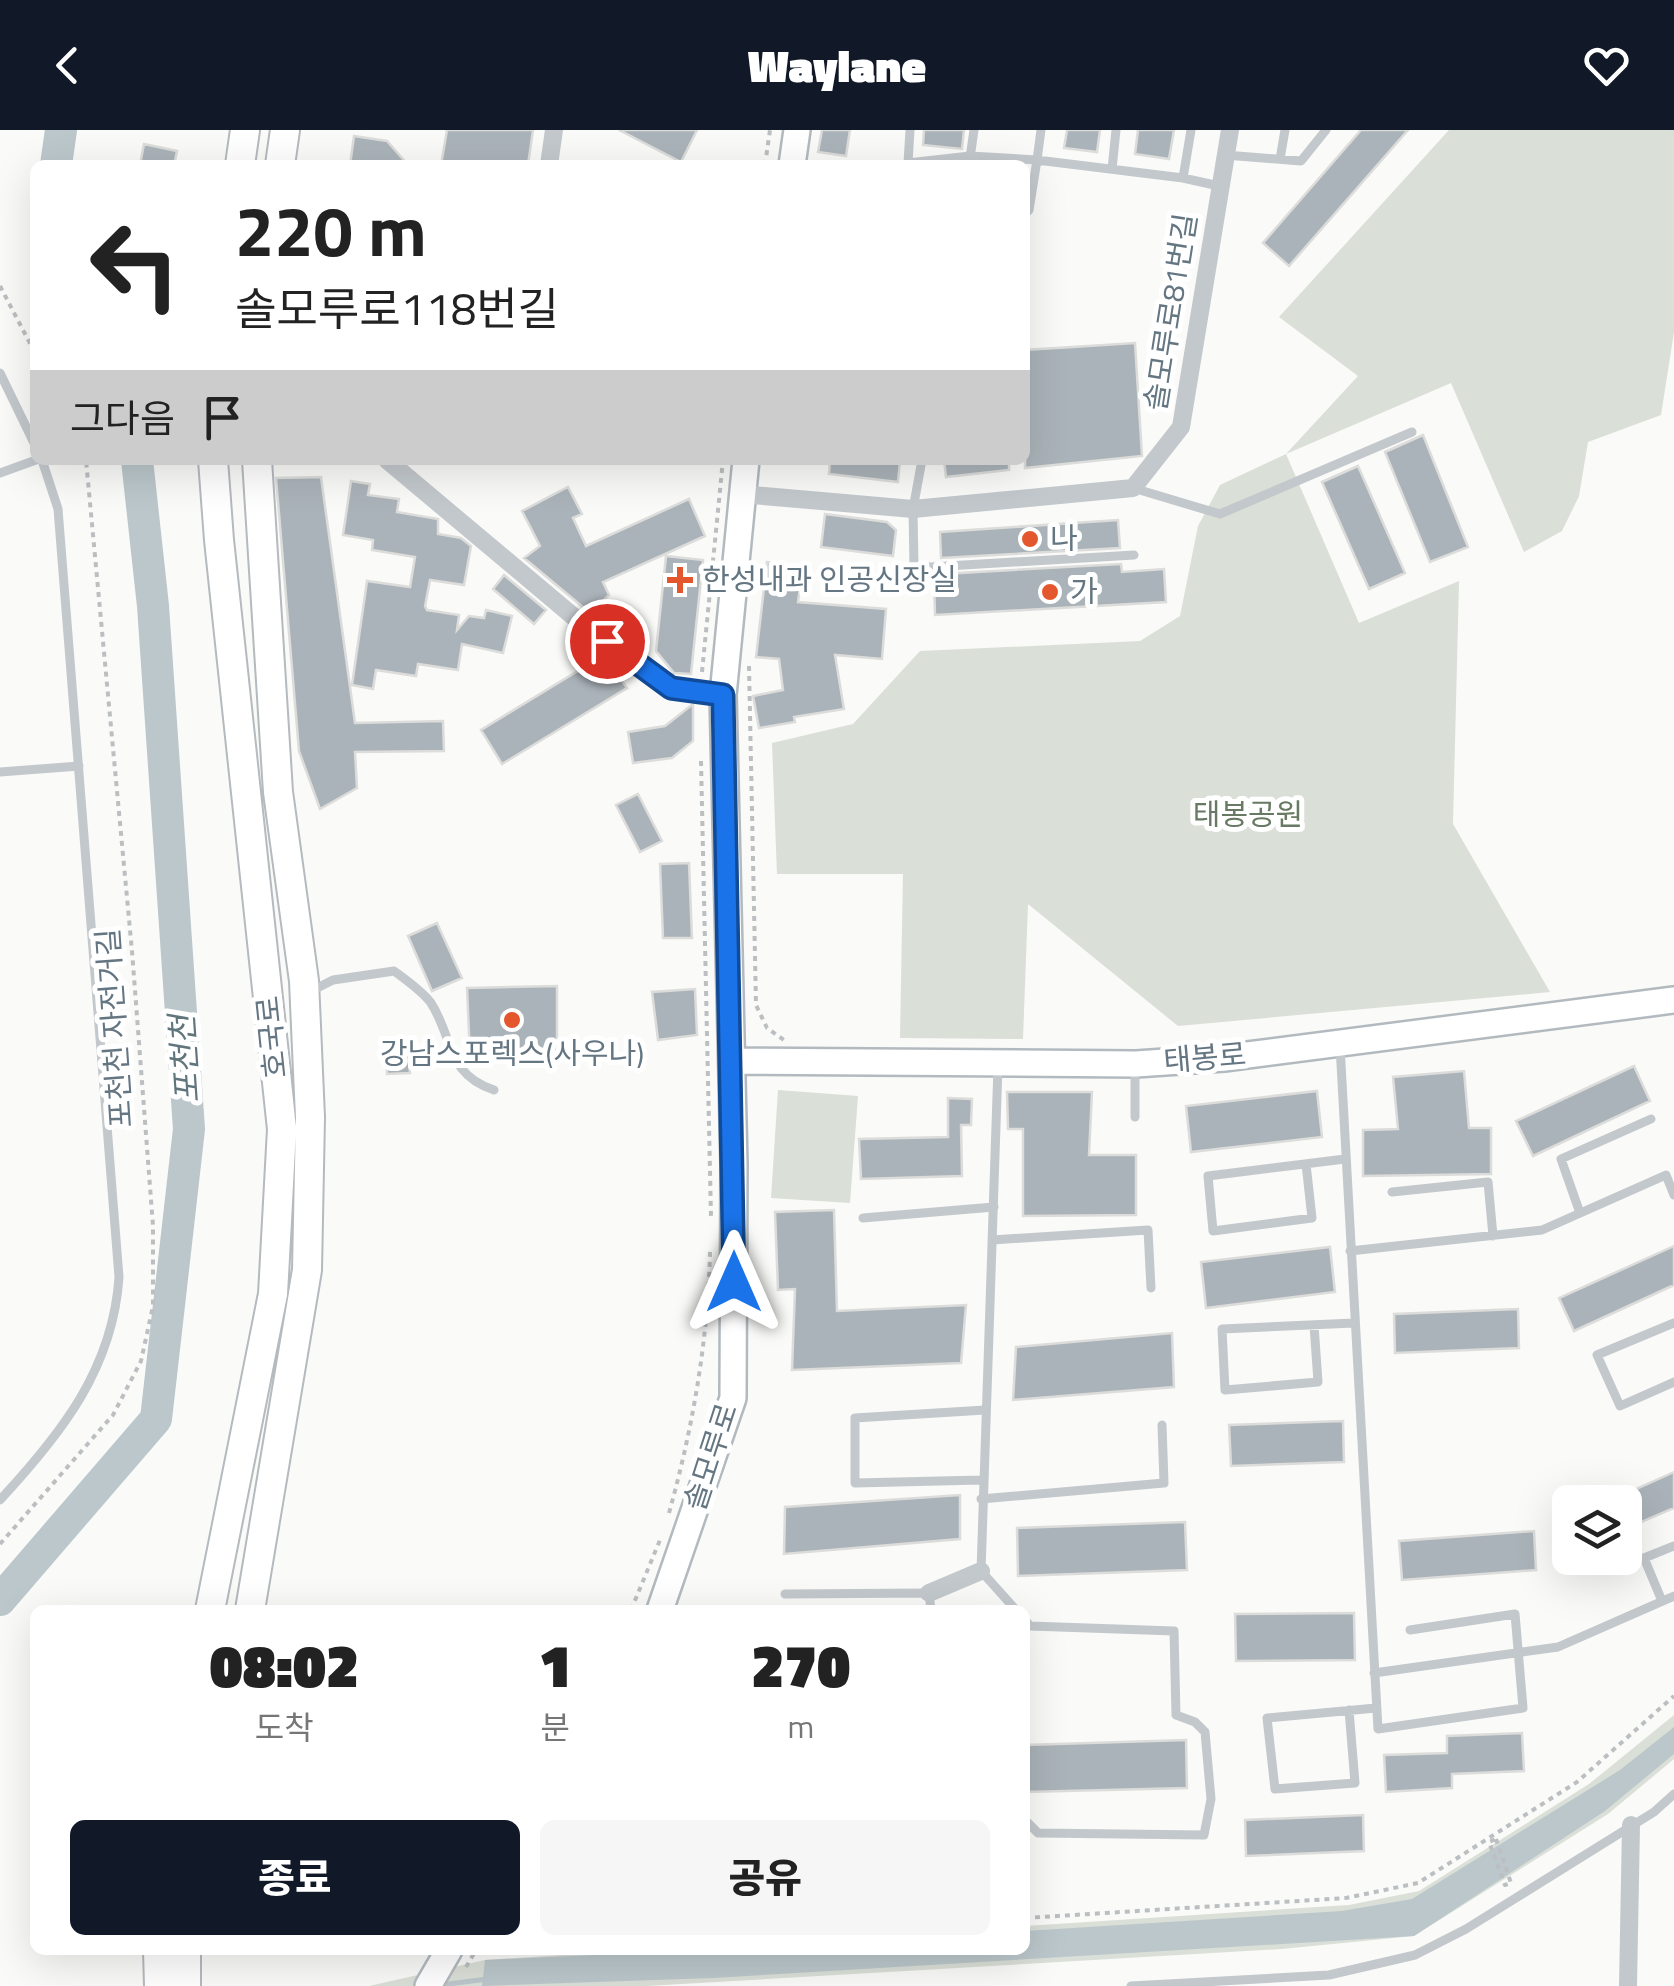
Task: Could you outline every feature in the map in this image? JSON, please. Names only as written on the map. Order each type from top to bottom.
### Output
[{"type":"main road","points":[[241,160],[245,130]]},
{"type":"main road","points":[[281,160],[285,130]]},
{"type":"main road","points":[[793,160],[798,130]]},
{"type":"main road","name":"호국로","points":[[211,1605],[273,1294],[282,1129],[218,540],[214,465]]},
{"type":"main road","name":"호국로","points":[[251,1605],[307,1270],[310,1117],[304,994],[278,792],[258,465]]},
{"type":"main road","name":"솔모루로","points":[[662,1605],[733,1398],[732,1061],[712,693],[745,465]]},
{"type":"main road","name":"태봉로","points":[[732,1061],[1136,1064],[1224,1058],[1674,1000]]},
{"type":"main road","points":[[158,1955],[159,1986]]},
{"type":"main road","points":[[186,1955],[186,1986]]},
{"type":"main road","points":[[428,1986],[462,1955]]},
{"type":"street","points":[[550,160],[554,130]]},
{"type":"street","name":"솔모루로81번길","points":[[1133,488],[1181,427],[1230,130]]},
{"type":"street","points":[[393,465],[574,618],[671,688],[712,693]]},
{"type":"street","points":[[740,494],[914,509],[1133,488]]},
{"type":"street","points":[[930,1602],[980,1571]]},
{"type":"street","points":[[1628,1986],[1631,1826]]},
{"type":"lane","points":[[908,160],[910,130]]},
{"type":"lane","points":[[974,130],[970,160],[1037,160],[1219,186]]},
{"type":"lane","points":[[1030,204],[1042,130]]},
{"type":"lane","points":[[1112,169],[1116,130]]},
{"type":"lane","points":[[1183,178],[1192,130]]},
{"type":"lane","points":[[1280,160],[1285,130]]},
{"type":"lane","points":[[1225,156],[1301,161],[1326,130]]},
{"type":"lane","points":[[0,373],[30,435]]},
{"type":"lane","points":[[1133,488],[1220,514],[1412,432]]},
{"type":"lane","points":[[0,473],[30,463]]},
{"type":"lane","points":[[0,1500],[71,1418],[86,1394],[112,1326],[119,1277],[58,509],[41,465]]},
{"type":"lane","points":[[921,465],[914,509],[914,568],[1134,555]]},
{"type":"lane","points":[[0,772],[78,766]]},
{"type":"lane","points":[[304,994],[333,980],[394,971],[430,1001],[456,1063],[472,1083],[494,1090]]},
{"type":"lane","points":[[1340,1043],[1378,1729],[1524,1708],[1516,1614],[1410,1630]]},
{"type":"lane","points":[[998,1064],[980,1571],[1011,1605]]},
{"type":"lane","points":[[1135,1117],[1136,1064]]},
{"type":"lane","points":[[1580,1213],[1562,1159],[1651,1119]]},
{"type":"lane","points":[[1306,1164],[1312,1218],[1214,1231],[1208,1176],[1345,1159]]},
{"type":"lane","points":[[1350,1252],[1542,1230],[1666,1175],[1674,1196]]},
{"type":"lane","points":[[1392,1192],[1488,1182],[1494,1236]]},
{"type":"lane","points":[[863,1218],[994,1206]]},
{"type":"lane","points":[[992,1240],[1148,1230],[1150,1288]]},
{"type":"lane","points":[[1674,1322],[1598,1355],[1620,1406],[1674,1382]]},
{"type":"lane","points":[[1314,1325],[1318,1382],[1225,1390],[1222,1329],[1354,1323]]},
{"type":"lane","points":[[982,1480],[855,1483],[854,1418],[985,1410]]},
{"type":"lane","points":[[981,1499],[1164,1483],[1162,1425]]},
{"type":"lane","points":[[1662,1601],[1644,1558],[1674,1546]]},
{"type":"lane","points":[[786,1594],[930,1602]]},
{"type":"lane","points":[[1374,1673],[1558,1648],[1674,1596]]},
{"type":"lane","points":[[1030,1626],[1174,1631],[1176,1715],[1195,1722],[1205,1732],[1211,1799],[1204,1835],[1038,1833],[1030,1825]]},
{"type":"lane","points":[[1349,1710],[1355,1782],[1274,1790],[1267,1718],[1349,1710],[1376,1708]]},
{"type":"lane","points":[[1131,1986],[1330,1975],[1415,1955],[1466,1929],[1631,1826],[1674,1794]]},
{"type":"path","points":[[766,160],[770,130]]},
{"type":"path","points":[[0,286],[30,343]]},
{"type":"path","name":"포천천 자전거길","points":[[0,1544],[114,1414],[141,1361],[153,1306],[153,1226],[132,952],[86,465]]},
{"type":"path","points":[[712,693],[703,636],[721,465]]},
{"type":"path","points":[[750,655],[748,752],[756,1005],[767,1028],[781,1039],[798,1043]]},
{"type":"path","points":[[701,756],[710,1224]]},
{"type":"path","points":[[633,1605],[666,1526],[682,1465],[708,1311],[711,1243]]},
{"type":"path","points":[[1030,1918],[1346,1898],[1418,1883],[1577,1782],[1674,1696]]},
{"type":"path","points":[[1496,1839],[1504,1873],[1489,1842],[1496,1839]]},
{"type":"green space","points":[[1449,130],[1674,130],[1674,332],[1661,415],[1588,442],[1579,496],[1562,531],[1524,552],[1451,383],[1286,454],[1358,376],[1279,317]]},
{"type":"green space","name":"태봉공원","points":[[1286,454],[1359,623],[1459,581],[1453,824],[1550,992],[1178,1026],[1028,904],[1023,1039],[900,1038],[903,874],[777,874],[772,743],[853,724],[920,651],[1140,641],[1180,616],[1198,526],[1220,485]]},
{"type":"green space","points":[[778,1090],[858,1096],[850,1203],[771,1198]]},
{"type":"green space","points":[[1674,1715],[1674,1759],[1608,1814],[1414,1936],[1282,1949],[647,1986],[369,1986],[485,1960],[560,1955],[1030,1955],[1030,1926],[1349,1905],[1419,1891],[1589,1784]]},
{"type":"shaded area","points":[[1674,1727],[1674,1754],[1605,1811],[1414,1936],[713,1978],[482,1986],[485,1960],[594,1955],[1030,1955],[1030,1931],[1342,1911],[1412,1899],[1620,1770]]},
{"type":"building","points":[[447,130],[533,130],[529,160],[442,160]]},
{"type":"building","points":[[619,130],[697,130],[682,160]]},
{"type":"building","points":[[822,130],[850,130],[846,156],[818,152]]},
{"type":"building","points":[[924,130],[964,130],[962,149],[923,145]]},
{"type":"building","points":[[1067,130],[1100,130],[1097,152],[1064,148]]},
{"type":"building","points":[[1138,130],[1174,130],[1169,159],[1135,154]]},
{"type":"building","points":[[1361,130],[1408,130],[1289,266],[1263,243]]},
{"type":"building","points":[[354,136],[387,141],[404,160],[351,160]]},
{"type":"building","points":[[144,144],[177,151],[175,160],[141,160]]},
{"type":"building","points":[[1135,343],[1142,456],[1025,468],[1030,465],[1030,350]]},
{"type":"building","points":[[1423,435],[1468,547],[1430,562],[1385,452]]},
{"type":"building","points":[[830,465],[900,465],[898,482],[829,474]]},
{"type":"building","points":[[945,465],[1009,465],[1009,470],[946,477]]},
{"type":"building","points":[[1358,466],[1405,573],[1369,589],[1322,482]]},
{"type":"building","points":[[321,477],[355,723],[443,721],[444,751],[355,752],[357,788],[320,809],[299,751],[276,478]]},
{"type":"building","points":[[351,481],[370,484],[368,495],[399,499],[397,512],[438,519],[438,534],[461,538],[471,546],[464,585],[430,580],[425,606],[427,610],[459,615],[457,630],[469,616],[484,618],[486,610],[512,616],[503,653],[462,644],[458,670],[418,664],[416,676],[376,670],[373,689],[352,685],[367,581],[410,587],[415,557],[372,550],[373,540],[343,535]]},
{"type":"building","points":[[568,487],[582,514],[573,518],[586,546],[689,499],[705,536],[603,582],[609,595],[590,613],[524,558],[540,546],[522,511]]},
{"type":"building","points":[[825,514],[887,522],[896,530],[893,556],[821,547]]},
{"type":"building","name":"나","points":[[1118,520],[1120,548],[941,558],[940,532]]},
{"type":"building","points":[[666,556],[703,560],[691,674],[674,673],[656,651]]},
{"type":"building","points":[[767,562],[803,566],[798,602],[886,609],[882,659],[835,655],[844,709],[794,717],[795,722],[759,728],[753,696],[783,690],[779,659],[756,657]]},
{"type":"building","name":"가","points":[[1121,564],[1122,572],[1164,569],[1166,602],[935,615],[934,582],[943,582],[942,574]]},
{"type":"building","points":[[504,575],[546,610],[534,624],[493,589]]},
{"type":"building","points":[[604,655],[627,688],[502,764],[481,730]]},
{"type":"building","points":[[693,704],[693,741],[672,758],[633,763],[628,732],[665,726]]},
{"type":"building","points":[[638,794],[662,841],[640,852],[616,805]]},
{"type":"building","points":[[689,863],[692,938],[663,938],[660,864]]},
{"type":"building","points":[[437,923],[462,978],[432,991],[408,936]]},
{"type":"building","name":"강남스포렉스(사우나)","points":[[557,986],[557,1052],[470,1055],[467,988]]},
{"type":"building","points":[[695,989],[697,1035],[658,1040],[652,992]]},
{"type":"building","points":[[408,1048],[410,1073],[387,1074],[386,1049]]},
{"type":"building","points":[[1634,1066],[1650,1101],[1533,1156],[1516,1121]]},
{"type":"building","points":[[1464,1071],[1469,1128],[1491,1128],[1491,1174],[1363,1176],[1363,1130],[1398,1129],[1393,1077]]},
{"type":"building","points":[[1317,1091],[1322,1137],[1191,1152],[1186,1106]]},
{"type":"building","points":[[1007,1092],[1092,1092],[1089,1155],[1136,1155],[1136,1215],[1023,1216],[1023,1129],[1008,1129]]},
{"type":"building","points":[[948,1098],[972,1099],[971,1125],[961,1125],[962,1176],[861,1179],[859,1139],[948,1137]]},
{"type":"building","points":[[834,1210],[837,1311],[966,1305],[961,1363],[792,1370],[795,1289],[778,1290],[775,1212]]},
{"type":"building","points":[[1674,1246],[1674,1285],[1574,1331],[1559,1298]]},
{"type":"building","points":[[1330,1247],[1335,1292],[1206,1308],[1201,1262]]},
{"type":"building","points":[[1518,1309],[1519,1348],[1395,1353],[1394,1314]]},
{"type":"building","points":[[1172,1333],[1174,1387],[1013,1400],[1016,1347]]},
{"type":"building","points":[[1343,1421],[1344,1462],[1231,1466],[1229,1425]]},
{"type":"building","points":[[1674,1472],[1674,1508],[1642,1522],[1642,1486]]},
{"type":"building","points":[[960,1495],[960,1539],[784,1554],[785,1507]]},
{"type":"building","points":[[1185,1522],[1187,1570],[1018,1576],[1017,1528]]},
{"type":"building","points":[[1534,1531],[1536,1570],[1402,1580],[1399,1541]]},
{"type":"building","points":[[1354,1613],[1355,1660],[1236,1661],[1235,1614]]},
{"type":"building","points":[[1522,1733],[1524,1771],[1452,1774],[1452,1788],[1386,1792],[1384,1755],[1447,1753],[1447,1736]]},
{"type":"building","points":[[1186,1740],[1187,1788],[1030,1792],[1030,1745]]},
{"type":"building","points":[[1363,1815],[1364,1851],[1246,1856],[1245,1820]]},
{"type":"waterway","name":"포천천","points":[[57,160],[61,130]]},
{"type":"waterway","name":"포천천","points":[[0,1600],[156,1419],[189,1129],[153,606],[138,465]]},
{"type":"waterway","points":[[440,1985],[488,1979]]},
{"type":"place","name":"나","points":[[1030,539]]},
{"type":"place","name":"한성내과 인공신장실","points":[[680,580]]},
{"type":"place","name":"가","points":[[1050,592]]},
{"type":"place","name":"강남스포렉스(사우나)","points":[[512,1020]]},
{"type":"route","points":[[607,641],[671,688],[723,695],[734,1282]]}]
